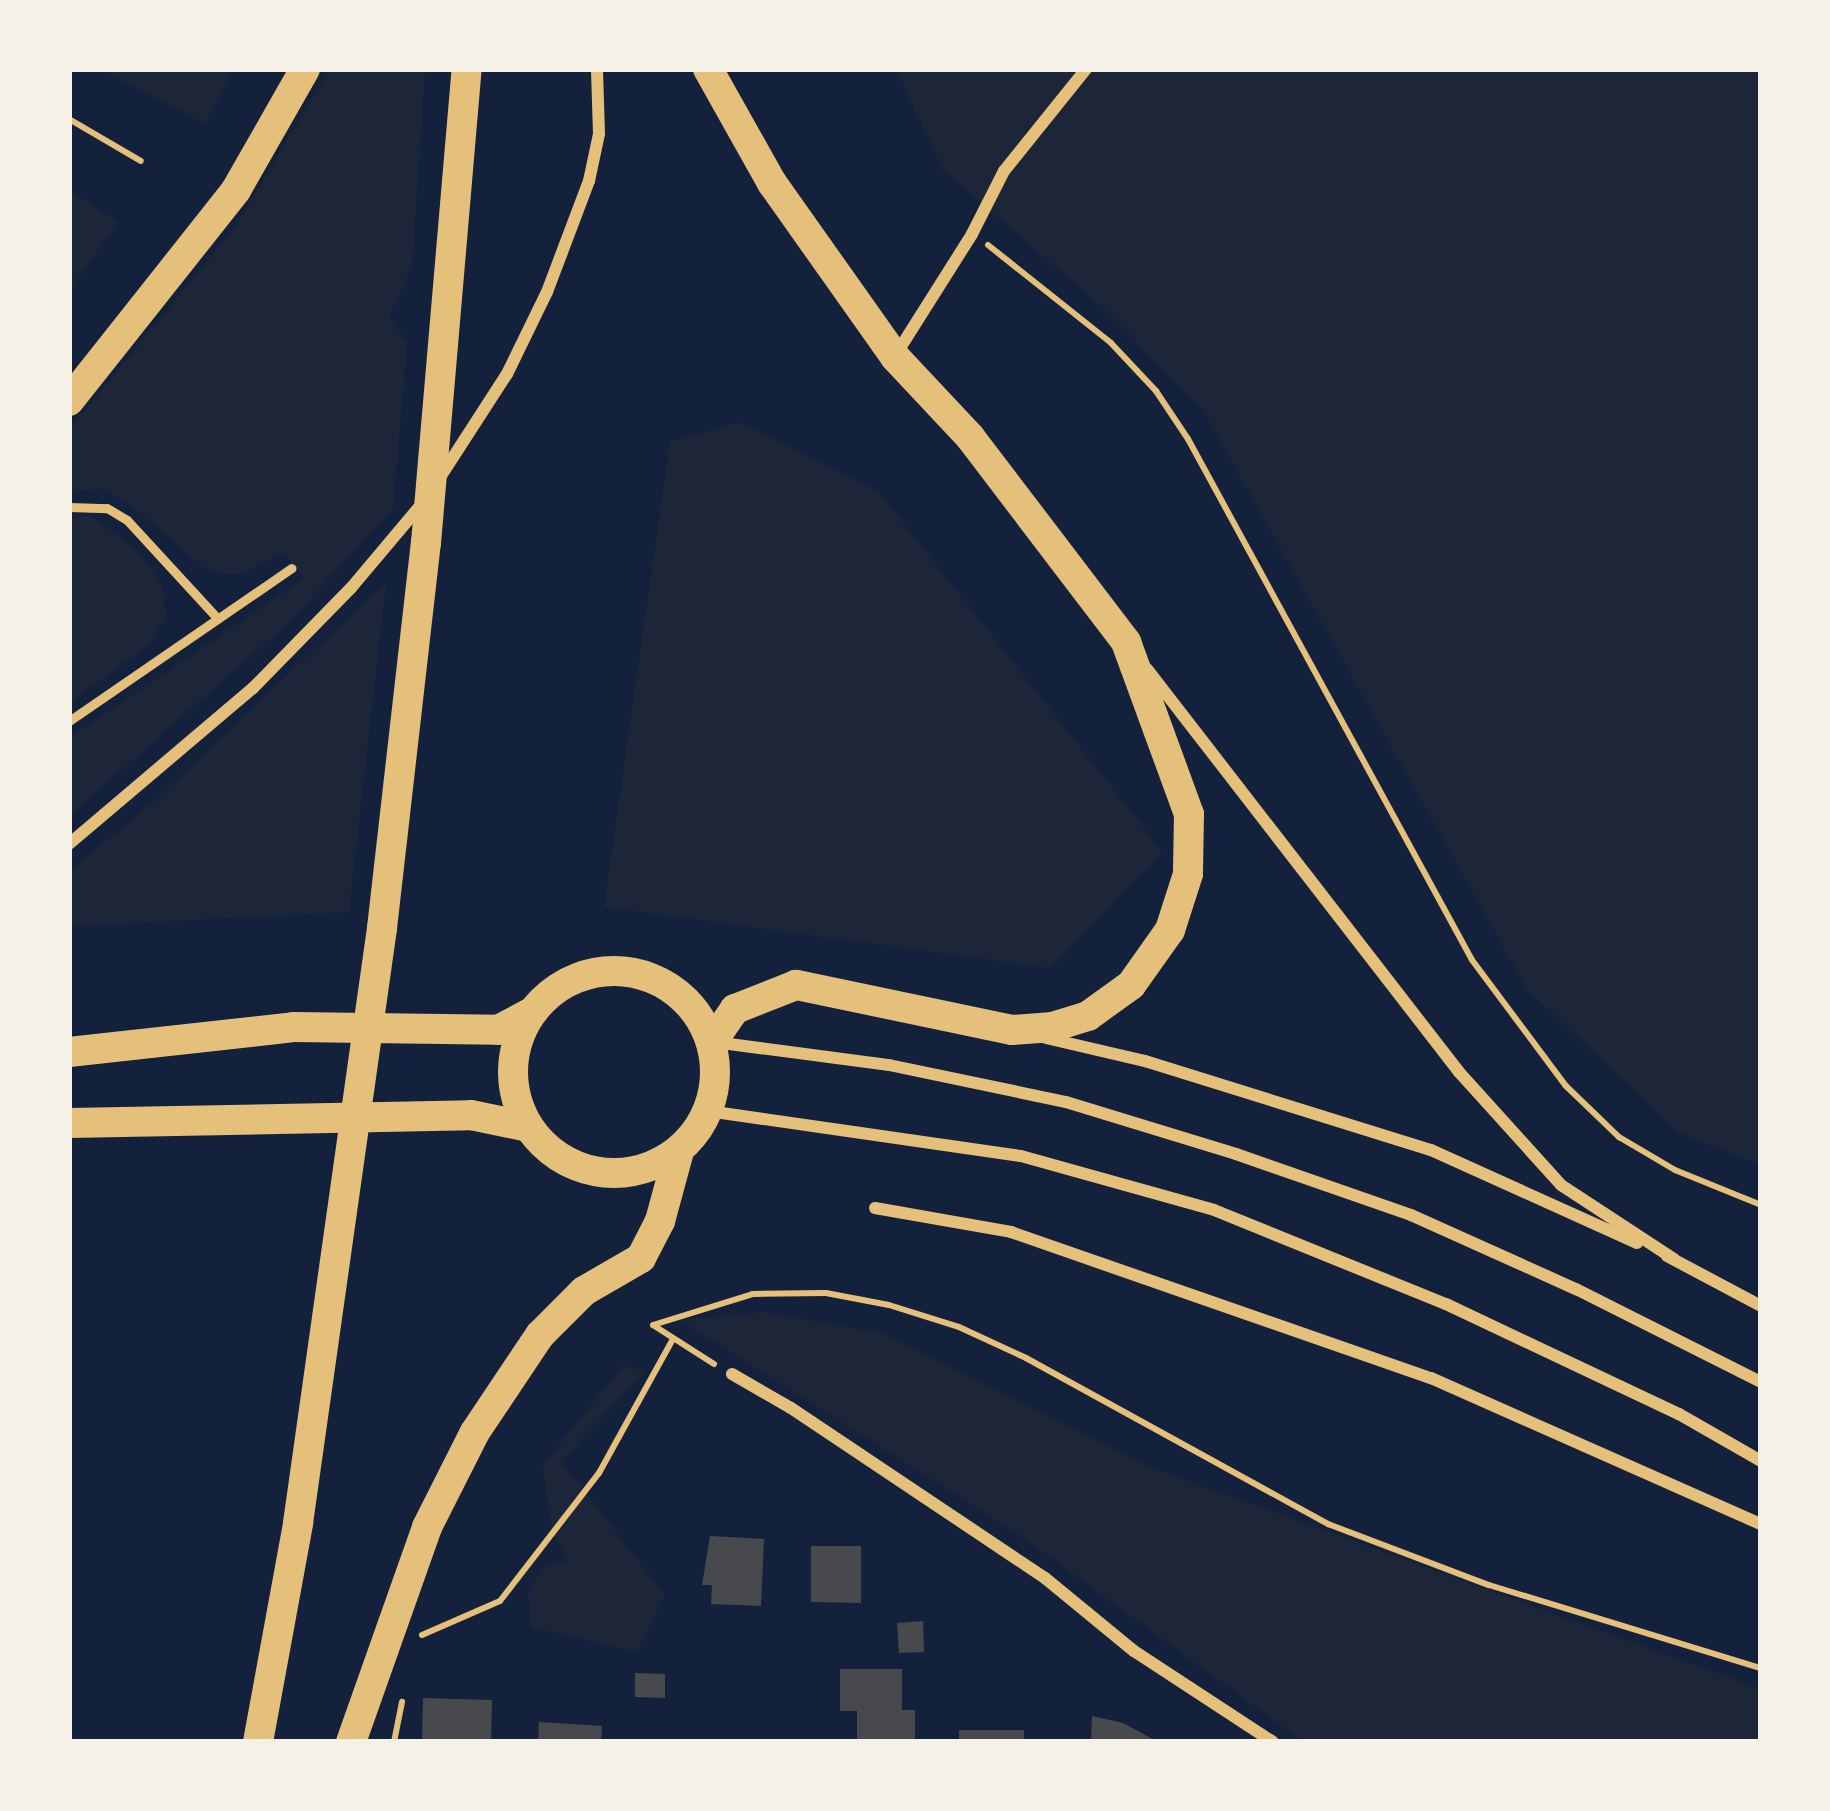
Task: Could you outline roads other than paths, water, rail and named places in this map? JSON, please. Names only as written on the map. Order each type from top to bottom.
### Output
[{"type":"highway","points":[[69,401],[236,190],[305,69]]},
{"type":"highway","points":[[258,1742],[298,1523],[382,928],[467,69]]},
{"type":"highway","points":[[708,69],[772,183],[895,357],[970,437],[1126,642],[1190,814],[1188,874],[1170,929],[1131,985],[1088,1016],[1053,1027],[1012,1030],[796,986],[735,1010],[712,1042]]},
{"type":"highway","points":[[69,1052],[294,1027],[498,1030],[533,1011],[571,980],[595,972],[632,973],[667,985],[686,1000],[712,1042],[716,1065],[708,1112],[680,1150],[660,1221],[641,1258],[584,1291],[540,1335],[475,1432],[427,1527],[351,1742]]},
{"type":"highway","points":[[533,1011],[520,1032],[513,1068],[518,1105],[529,1127],[564,1161],[611,1174],[647,1168],[680,1150]]},
{"type":"highway","points":[[69,1123],[472,1115],[529,1127]]},
{"type":"street","points":[[69,844],[253,688],[407,524],[458,451],[507,374],[547,292],[590,181],[598,134],[597,69]]},
{"type":"street","points":[[895,357],[973,234],[1004,171],[1086,69]]},
{"type":"street","points":[[1126,642],[1459,1072],[1561,1185],[1674,1259]]},
{"type":"street","points":[[1012,1030],[1145,1061],[1431,1150],[1674,1259],[1761,1306]]},
{"type":"street","points":[[712,1042],[889,1065],[1066,1102],[1236,1154],[1412,1216],[1576,1288],[1761,1382]]},
{"type":"street","points":[[708,1112],[1022,1156],[1214,1210],[1446,1304],[1679,1414],[1761,1461]]},
{"type":"street","points":[[875,1208],[1011,1232],[1409,1370],[1761,1523]]},
{"type":"street","points":[[732,1374],[1045,1578],[1134,1652],[1274,1742]]},
{"type":"lane","points":[[69,506],[107,508],[127,520],[218,619]]},
{"type":"lane","points":[[69,721],[292,568]]}]
